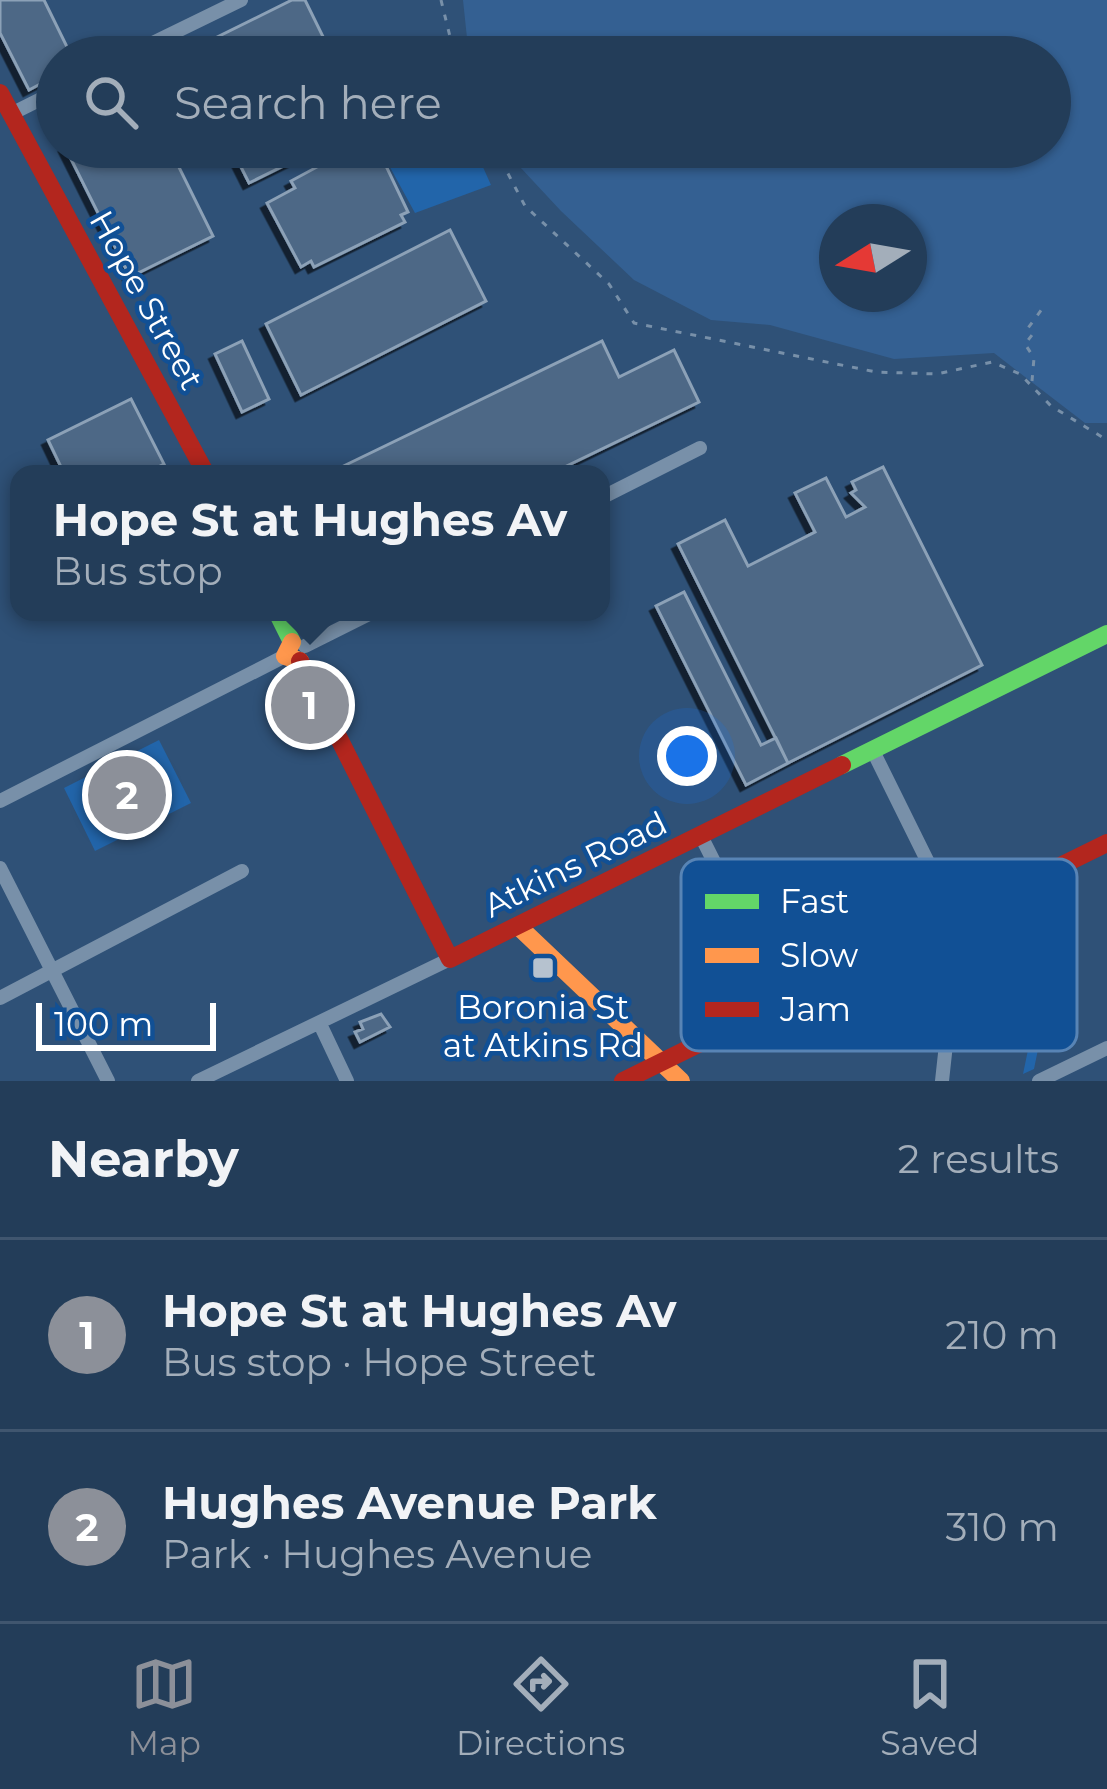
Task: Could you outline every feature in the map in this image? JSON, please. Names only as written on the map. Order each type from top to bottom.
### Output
[{"type":"street","points":[[167,36],[241,0]]},
{"type":"street","name":"Hope Street","points":[[0,93],[36,160]]},
{"type":"street","points":[[11,114],[36,102]]},
{"type":"street","name":"Hope Street","points":[[40,168],[201,465]]},
{"type":"street","points":[[610,493],[700,448]]},
{"type":"street","points":[[281,621],[450,959]]},
{"type":"street","points":[[0,801],[356,621]]},
{"type":"street","name":"Atkins Road","points":[[198,1081],[1107,634]]},
{"type":"street","points":[[873,751],[928,859]]},
{"type":"street","points":[[701,836],[713,859]]},
{"type":"street","points":[[1074,859],[1107,843]]},
{"type":"street","points":[[0,868],[108,1081]]},
{"type":"street","points":[[0,998],[242,871]]},
{"type":"street","points":[[518,926],[681,1081]]},
{"type":"street","points":[[320,1024],[347,1081]]},
{"type":"street","points":[[1039,1081],[1107,1048]]},
{"type":"street","points":[[623,1081],[683,1051]]},
{"type":"street","points":[[942,1081],[945,1051]]},
{"type":"path","points":[[441,0],[448,36]]},
{"type":"path","points":[[505,168],[525,206],[609,284],[634,323],[908,375],[937,374],[981,361],[1007,366],[1032,383],[1051,406],[1107,440]]},
{"type":"path","points":[[1032,383],[1028,328],[1045,305]]},
{"type":"shaded area","points":[[463,0],[1107,0],[1107,423],[1085,423],[994,353],[894,359],[770,325],[711,320],[634,280],[521,168],[1071,168],[1071,36],[467,36]]},
{"type":"shaded area","points":[[390,168],[483,168],[491,185],[415,213]]},
{"type":"shaded area","points":[[159,740],[191,803],[95,851],[64,788]]},
{"type":"shaded area","points":[[1028,1051],[1038,1051],[1034,1069],[1023,1074]]},
{"type":"building","points":[[0,0],[44,0],[62,36],[36,36],[36,86],[29,90],[0,33]]},
{"type":"building","points":[[292,0],[305,0],[323,36],[219,36]]},
{"type":"building","points":[[76,168],[179,168],[213,236],[130,277]]},
{"type":"building","points":[[242,168],[279,168],[249,183]]},
{"type":"building","points":[[315,168],[387,168],[408,212],[401,215],[405,222],[314,267],[311,261],[301,267],[267,203],[295,188],[291,181]]},
{"type":"building","points":[[450,230],[486,301],[301,395],[266,324]]},
{"type":"building","points":[[242,341],[269,399],[242,412],[215,354]]},
{"type":"building","points":[[602,341],[619,377],[674,350],[699,402],[569,465],[346,465]]},
{"type":"building","points":[[131,399],[164,464],[60,465],[48,440]]},
{"type":"building","points":[[883,467],[982,665],[788,763],[678,544],[725,520],[748,566],[815,532],[795,493],[826,478],[846,517],[865,507],[851,493],[856,490],[852,482]]},
{"type":"building","points":[[684,592],[761,745],[776,738],[788,763],[746,785],[656,606]]},
{"type":"building","points":[[381,1014],[390,1027],[360,1042],[355,1032],[363,1029],[360,1022]]},
{"type":"traffic: fast","points":[[282,621],[292,642]]},
{"type":"traffic: fast","points":[[842,765],[1107,634]]},
{"type":"traffic: slow","points":[[292,642],[285,656],[300,661]]},
{"type":"traffic: slow","points":[[518,926],[681,1081]]},
{"type":"traffic: jam","points":[[0,93],[36,160]]},
{"type":"traffic: jam","points":[[41,168],[201,465]]},
{"type":"traffic: jam","points":[[300,661],[450,959],[842,765]]},
{"type":"traffic: jam","points":[[1074,859],[1107,843]]},
{"type":"traffic: jam","points":[[623,1081],[684,1051]]},
{"type":"place","name":"Hope St at Hughes Av","points":[[310,705]]},
{"type":"place","name":"Hughes Avenue Park","points":[[127,795]]},
{"type":"place","name":"Boronia St at Atkins Rd","points":[[543,968]]}]
